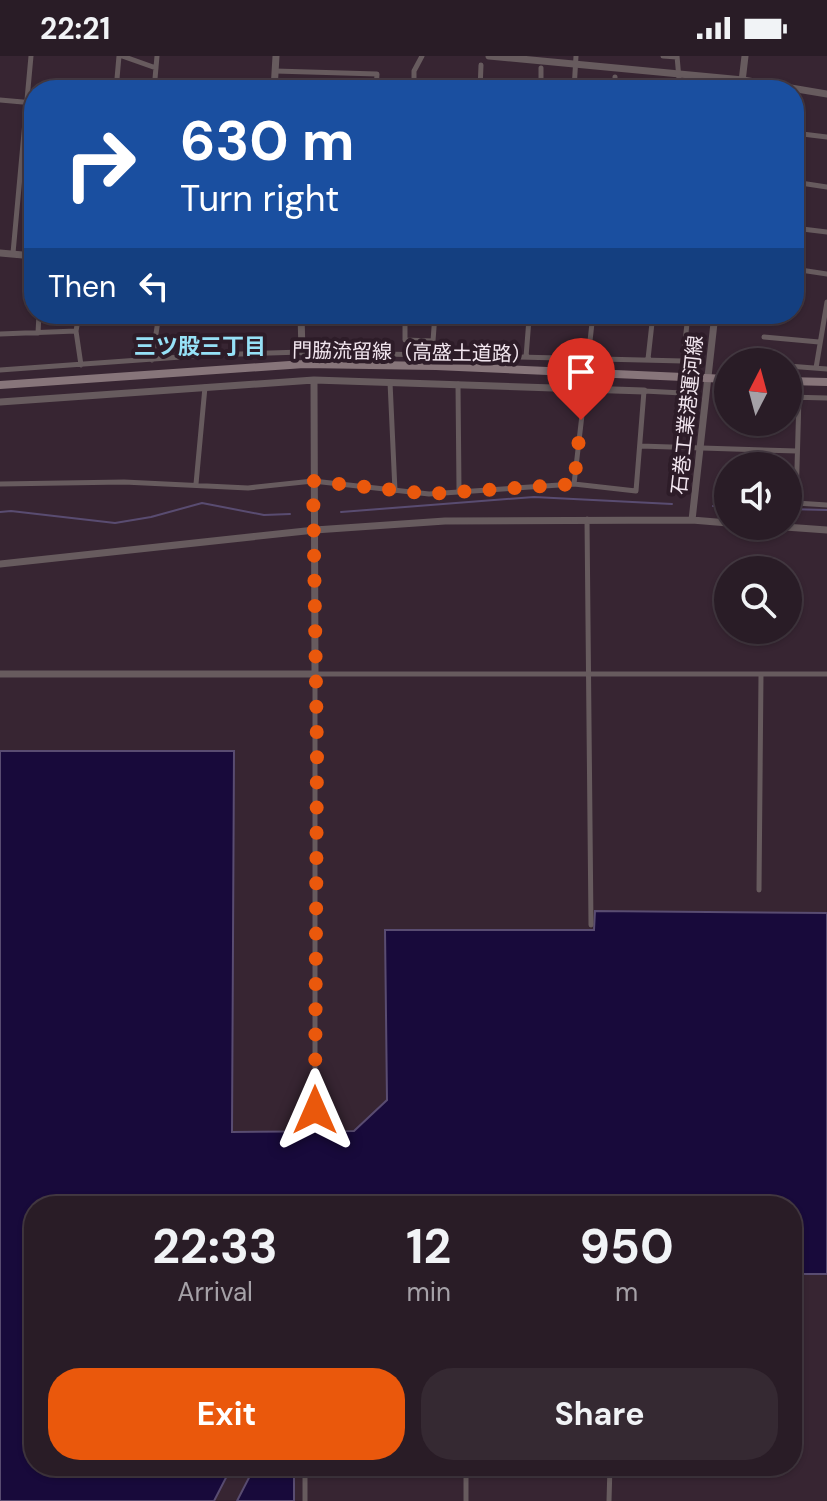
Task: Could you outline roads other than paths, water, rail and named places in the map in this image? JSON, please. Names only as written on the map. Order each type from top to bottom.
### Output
[{"type":"main road","name":"門脇流留線（高盛土道路）","points":[[0,385],[304,364],[436,366],[714,378]]},
{"type":"main road","points":[[802,381],[827,382]]},
{"type":"street","points":[[31,56],[31,80]]},
{"type":"street","points":[[117,80],[120,56],[156,68]]},
{"type":"street","points":[[155,80],[157,56]]},
{"type":"street","points":[[275,80],[276,56]]},
{"type":"street","points":[[414,80],[414,71],[422,56]]},
{"type":"street","points":[[489,56],[576,60],[743,80],[745,56]]},
{"type":"street","points":[[663,56],[677,56],[679,80]]},
{"type":"street","points":[[575,80],[576,60]]},
{"type":"street","points":[[480,80],[481,65]]},
{"type":"street","points":[[541,68],[541,80]]},
{"type":"street","points":[[275,71],[377,74],[377,80]]},
{"type":"street","points":[[804,90],[827,94]]},
{"type":"street","points":[[0,100],[24,102]]},
{"type":"street","points":[[804,134],[827,137]]},
{"type":"street","points":[[13,253],[24,146]]},
{"type":"street","points":[[804,184],[827,187]]},
{"type":"street","points":[[804,229],[827,232]]},
{"type":"street","points":[[0,253],[24,255]]},
{"type":"street","points":[[804,271],[827,274]]},
{"type":"street","points":[[816,368],[827,305]]},
{"type":"street","points":[[38,324],[38,333]]},
{"type":"street","points":[[77,324],[81,365]]},
{"type":"street","points":[[152,360],[157,324]]},
{"type":"street","points":[[301,324],[302,352]]},
{"type":"street","points":[[405,324],[405,340],[433,341],[434,324]]},
{"type":"street","points":[[526,357],[529,324]]},
{"type":"street","points":[[588,359],[592,324]]},
{"type":"street","points":[[648,359],[652,324]]},
{"type":"street","points":[[0,370],[302,352],[683,361],[687,324]]},
{"type":"street","name":"石巻工業港運河線","points":[[692,520],[714,324]]},
{"type":"street","points":[[0,334],[76,331]]},
{"type":"street","points":[[764,337],[822,339]]},
{"type":"street","points":[[802,367],[827,369]]},
{"type":"street","points":[[314,380],[315,1110]]},
{"type":"street","points":[[0,402],[314,380],[682,393]]},
{"type":"street","points":[[390,381],[395,491]]},
{"type":"street","points":[[458,384],[459,490]]},
{"type":"street","points":[[196,484],[205,386]]},
{"type":"street","points":[[574,484],[585,389]]},
{"type":"street","points":[[0,484],[196,484],[248,488],[313,481],[429,494],[574,484],[636,491],[644,391]]},
{"type":"street","points":[[802,397],[827,398]]},
{"type":"street","points":[[798,436],[796,503],[827,505]]},
{"type":"street","points":[[640,446],[797,451]]},
{"type":"street","points":[[587,519],[591,925]]},
{"type":"street","points":[[0,564],[315,530],[445,521],[587,519],[714,522]]},
{"type":"street","points":[[802,528],[827,530]]},
{"type":"street","points":[[0,674],[827,674]]},
{"type":"street","points":[[759,890],[761,674]]},
{"type":"street","points":[[305,1476],[305,1501]]},
{"type":"street","points":[[466,1476],[466,1501]]},
{"type":"street","points":[[609,1501],[610,1476]]},
{"type":"waterway","points":[[341,512],[534,497],[672,504]]},
{"type":"waterway","points":[[0,512],[115,523],[202,503],[264,515],[290,514]]},
{"type":"waterway","points":[[802,509],[827,510]]},
{"type":"district","name":"三ツ股三丁目","points":[[200,346]]}]
